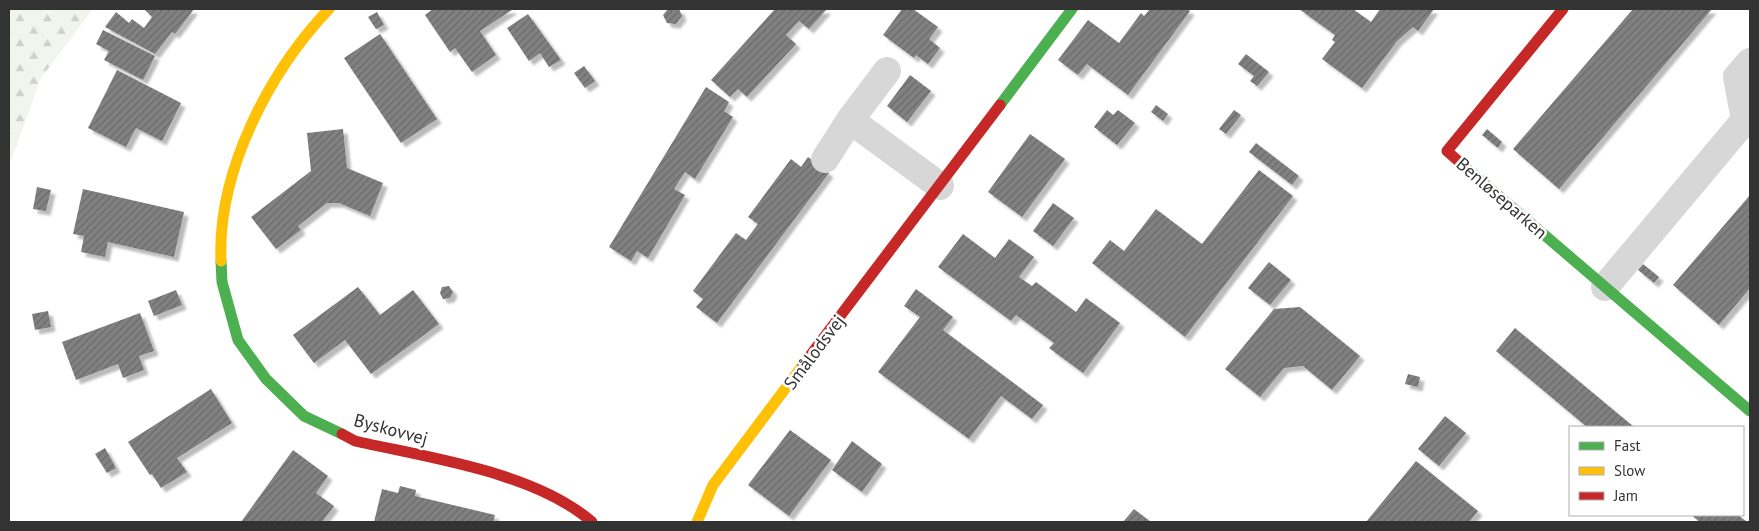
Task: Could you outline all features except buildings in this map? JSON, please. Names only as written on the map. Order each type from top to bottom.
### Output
[{"type":"street","name":"Byskovvej","points":[[329,9],[306,33],[262,101],[231,176],[220,234],[222,282],[238,340],[266,379],[304,416],[355,440],[516,479],[575,507],[592,522]]},
{"type":"street","name":"Smålodsvej","points":[[697,522],[713,485],[1072,9]]},
{"type":"street","name":"Benløseparken","points":[[1563,9],[1447,151],[1750,411]]},
{"type":"street","points":[[1606,287],[1745,120],[1738,77],[1750,62]]},
{"type":"street","points":[[825,159],[850,120],[886,71]]},
{"type":"street","points":[[850,120],[940,186]]},
{"type":"green space","points":[[9,9],[93,9],[41,78],[9,166]]},
{"type":"traffic: fast","points":[[1000,105],[1072,9]]},
{"type":"traffic: fast","points":[[1465,167],[1750,411]]},
{"type":"traffic: fast","points":[[221,261],[222,282],[238,340],[266,379],[304,416],[342,434]]},
{"type":"traffic: slow","points":[[221,261],[222,227],[228,193],[251,125],[267,93],[286,62],[329,9]]},
{"type":"traffic: slow","points":[[697,522],[713,485],[803,365]]},
{"type":"traffic: jam","points":[[1465,167],[1447,151],[1563,9]]},
{"type":"traffic: jam","points":[[803,365],[1000,105]]},
{"type":"traffic: jam","points":[[342,434],[355,441],[480,469],[511,479],[541,491],[568,505],[592,522]]}]
